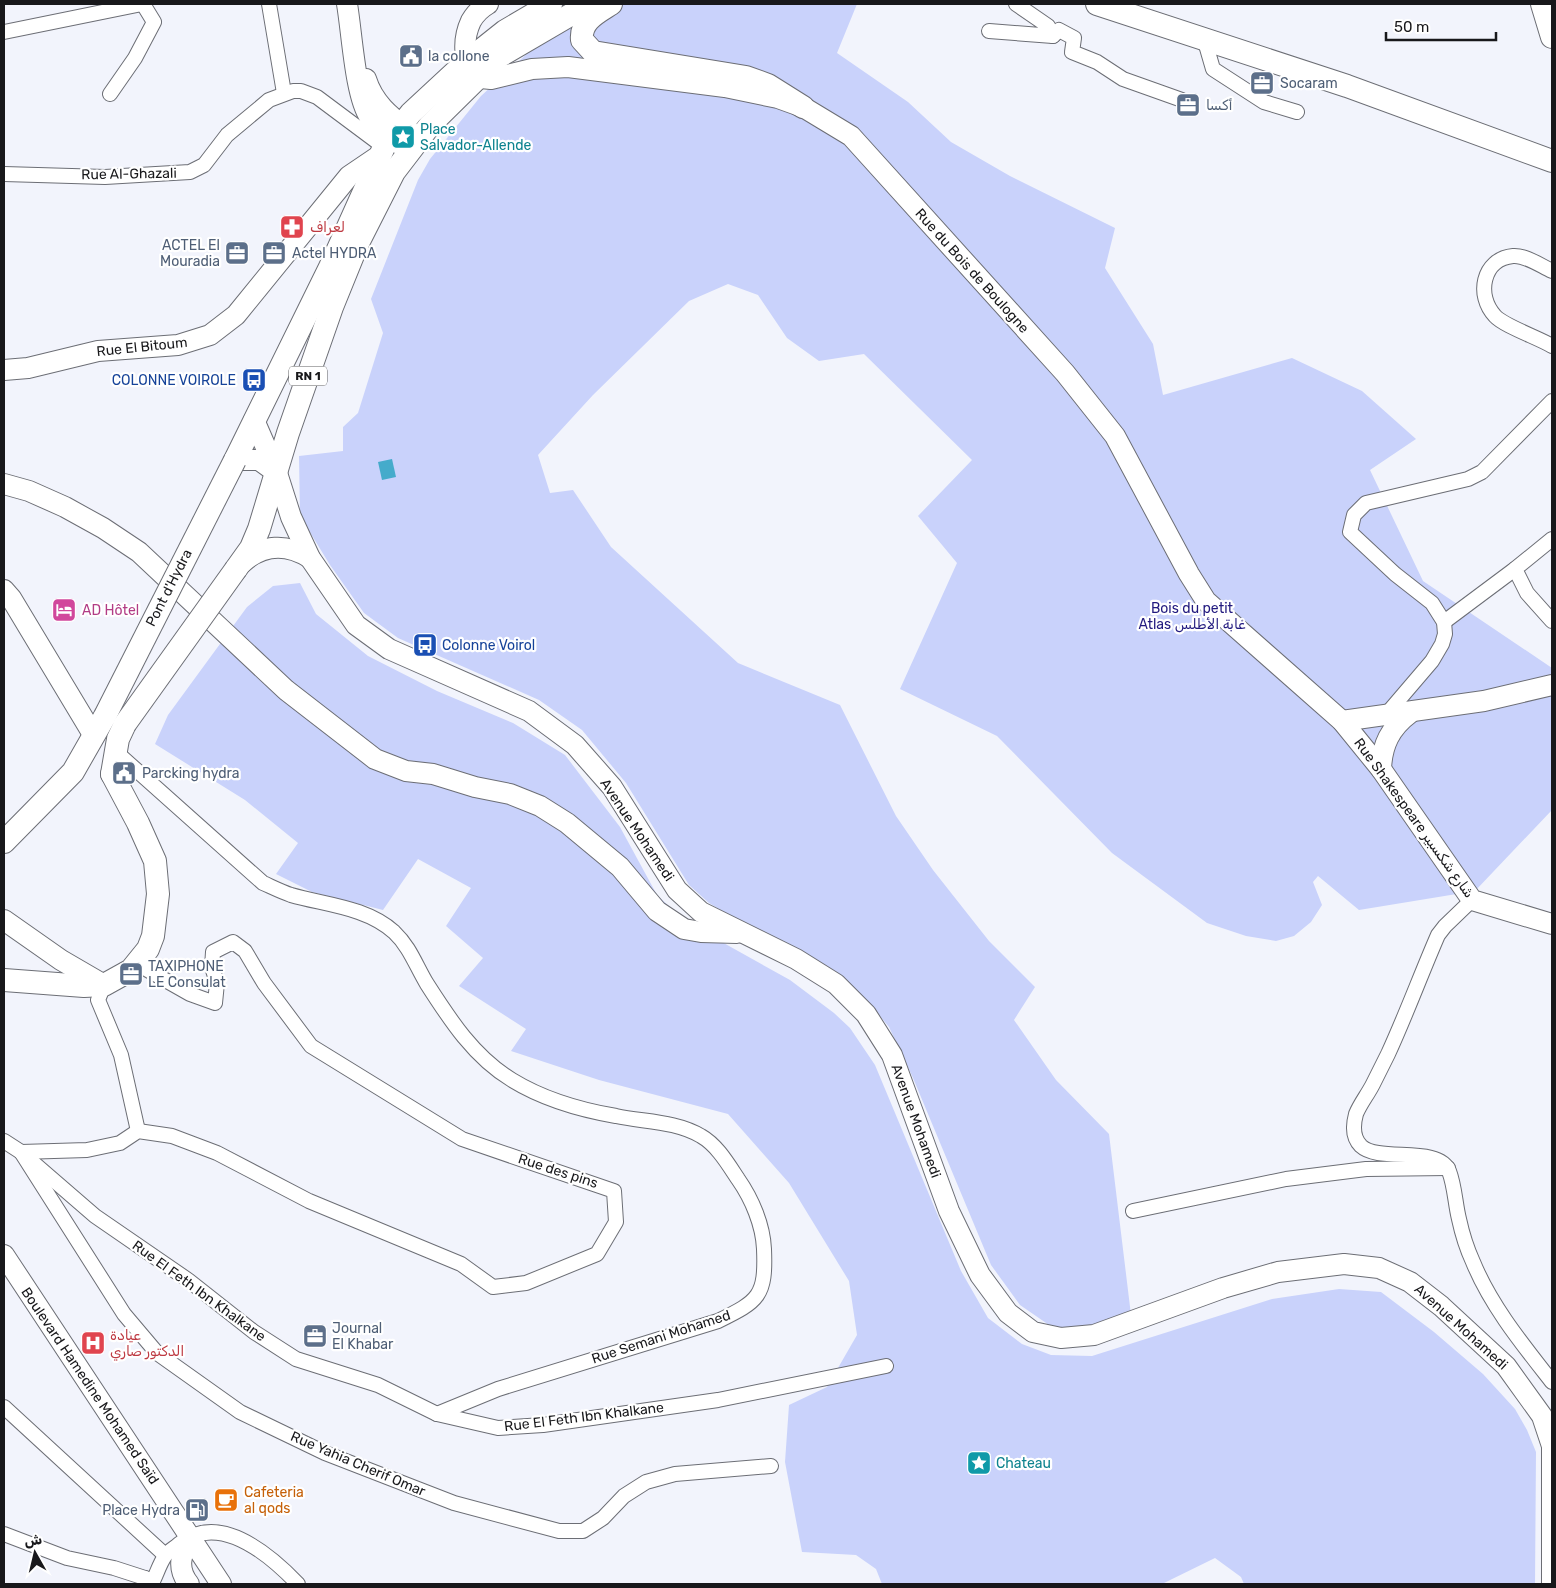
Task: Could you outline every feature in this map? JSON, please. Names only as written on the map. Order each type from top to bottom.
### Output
[{"type":"main road","points":[[347,4],[352,32],[369,90],[383,109],[398,142]]},
{"type":"main road","points":[[472,69],[468,30],[472,19],[488,4]]},
{"type":"main road","name":"RN 1","points":[[235,460],[330,267],[398,142],[472,69],[505,31],[551,4]]},
{"type":"main road","name":"RN 1","points":[[472,69],[589,4]]},
{"type":"main road","points":[[611,4],[593,16],[582,29],[582,40],[592,52],[746,77],[768,85],[803,107]]},
{"type":"main road","points":[[1097,4],[1347,86],[1552,161]]},
{"type":"main road","points":[[1542,4],[1552,37]]},
{"type":"main road","name":"Rue du Bois de Boulogne","points":[[472,69],[491,79],[512,72],[549,68],[589,69],[725,87],[778,98],[803,107],[828,120],[864,147],[920,213],[1065,373],[1115,436],[1189,574],[1206,601],[1342,721]]},
{"type":"main road","name":"RN 1","points":[[239,567],[259,529],[288,433],[342,280],[381,194],[398,142]]},
{"type":"main road","name":"Rue El Bitoum","points":[[4,370],[28,368],[98,351],[178,345],[210,335],[236,315],[350,176],[398,142]]},
{"type":"main road","name":"Avenue Mohamedi","points":[[254,420],[277,473],[291,517],[310,558],[356,625],[389,649],[529,711],[575,745],[612,787],[677,890],[701,912],[796,959],[836,984],[866,1014],[892,1055],[949,1211],[980,1275],[1008,1312],[1034,1332],[1061,1338],[1094,1335],[1223,1288],[1278,1272],[1344,1264],[1378,1268],[1410,1282],[1441,1306],[1506,1366],[1547,1416],[1552,1446],[1552,1584]]},
{"type":"main road","points":[[235,460],[258,460],[272,467],[277,473]]},
{"type":"main road","name":"Pont d'Hydra","points":[[115,720],[235,460]]},
{"type":"main road","points":[[4,484],[29,491],[65,507],[103,528],[139,552],[286,690],[375,759],[406,771],[433,774],[475,787],[510,794],[540,806],[567,823],[620,867],[657,911],[684,929],[701,932],[746,934]]},
{"type":"main road","points":[[4,842],[73,772],[94,736],[115,720],[239,567],[262,549],[274,547],[287,547],[310,558]]},
{"type":"main road","points":[[4,590],[11,598],[94,736]]},
{"type":"main road","name":"Rue Shakespeare شارع شكسبير","points":[[1342,721],[1410,713],[1484,701],[1552,685]]},
{"type":"main road","points":[[72,698],[115,720]]},
{"type":"main road","points":[[1381,769],[1385,743],[1395,726],[1410,713]]},
{"type":"main road","points":[[4,980],[84,986],[104,985],[116,980],[138,964],[148,949],[153,936],[158,878],[155,860],[112,774],[115,750],[115,720]]},
{"type":"main road","name":"Rue Shakespeare شارع شكسبير","points":[[1342,721],[1381,769],[1472,900],[1552,924]]},
{"type":"main road","points":[[73,772],[96,770],[112,774]]},
{"type":"main road","points":[[4,920],[61,960],[104,985]]},
{"type":"main road","name":"Boulevard Hamedine Mohamed Saïd","points":[[4,1255],[221,1584]]},
{"type":"main road","points":[[191,1539],[182,1554],[186,1576],[209,1577],[207,1562]]},
{"type":"street","points":[[4,32],[142,4],[154,22],[135,58],[110,94]]},
{"type":"street","points":[[268,4],[284,92],[301,91],[317,97],[398,142]]},
{"type":"street","points":[[1016,4],[1048,26],[1053,36]]},
{"type":"street","points":[[989,31],[1053,36],[1059,30],[1074,38],[1072,52],[1097,62],[1123,79],[1182,100]]},
{"type":"street","points":[[1204,38],[1213,69],[1264,102],[1297,112]]},
{"type":"street","name":"Rue Al-Ghazali","points":[[4,174],[105,177],[190,172],[204,165],[227,135],[269,100],[284,92]]},
{"type":"street","points":[[1552,271],[1533,261],[1515,255],[1500,259],[1490,268],[1482,286],[1484,303],[1496,318],[1552,346]]},
{"type":"street","points":[[1385,716],[1432,662],[1445,634],[1444,622],[1432,603],[1395,574],[1350,532],[1354,515],[1366,503],[1468,479],[1482,472],[1552,401]]},
{"type":"street","points":[[1444,622],[1552,539]]},
{"type":"street","points":[[1515,569],[1527,593],[1552,621]]},
{"type":"street","name":"Rue Semani Mohamed","points":[[115,750],[263,883],[289,895],[360,912],[393,931],[407,946],[426,982],[471,1048],[512,1080],[556,1101],[614,1116],[674,1126],[702,1136],[720,1152],[748,1193],[763,1236],[765,1274],[762,1290],[748,1306],[699,1327],[498,1389],[437,1414]]},
{"type":"street","points":[[1472,900],[1444,926],[1438,935],[1374,1083],[1357,1112],[1353,1129],[1356,1139],[1362,1147],[1377,1154],[1426,1157],[1448,1168],[1454,1187],[1458,1218],[1472,1262],[1490,1295],[1552,1382]]},
{"type":"street","name":"Rue des pins","points":[[138,964],[190,994],[215,1003],[217,983],[212,967],[213,952],[233,942],[245,951],[264,983],[311,1046],[462,1139],[614,1191],[616,1222],[597,1254],[526,1283],[493,1287],[461,1264],[309,1201],[217,1153],[172,1136],[138,1131]]},
{"type":"street","points":[[21,1152],[87,1150],[120,1143],[138,1131],[121,1055],[98,1000],[104,985]]},
{"type":"street","name":"Rue El Feth Ibn Khalkane","points":[[4,1141],[21,1152],[94,1216],[188,1280],[254,1332],[296,1359],[378,1385],[437,1414],[498,1428],[543,1425],[718,1400],[886,1366]]},
{"type":"street","name":"Rue Yahia Cherif Omar","points":[[21,1152],[124,1314],[157,1354],[240,1412],[325,1453],[454,1503],[559,1531],[583,1531],[603,1518],[624,1496],[646,1482],[675,1474],[771,1466]]},
{"type":"street","points":[[1133,1211],[1286,1179],[1366,1169],[1448,1168]]},
{"type":"street","points":[[4,1407],[186,1576]]},
{"type":"street","points":[[191,1539],[215,1533],[227,1534],[247,1542],[276,1561],[298,1584]]},
{"type":"street","points":[[4,1534],[67,1558],[114,1568],[146,1581],[186,1576]]},
{"type":"green space","name":"Bois du petit Atlas غابة الأطلس","points":[[613,4],[857,4],[837,53],[908,102],[951,142],[1010,176],[1115,228],[1105,268],[1153,344],[1163,395],[1292,358],[1362,391],[1416,439],[1370,470],[1423,581],[1552,668],[1552,810],[1475,891],[1359,910],[1318,876],[1313,882],[1322,905],[1311,922],[1294,936],[1276,941],[1246,936],[1207,923],[1112,853],[997,736],[900,689],[957,563],[918,516],[972,460],[864,354],[819,361],[787,338],[758,295],[728,284],[689,301],[593,395],[538,455],[550,493],[573,490],[611,547],[738,663],[840,705],[896,816],[933,870],[989,941],[1035,987],[1014,1020],[1056,1080],[1109,1134],[1131,1315],[1075,1331],[1049,1325],[1020,1305],[991,1265],[913,1078],[889,1027],[864,997],[709,903],[689,885],[626,783],[582,730],[539,700],[398,638],[364,613],[330,565],[300,516],[299,456],[343,451],[343,427],[358,413],[383,333],[371,299],[418,180],[430,159],[481,96],[531,50]]},
{"type":"green space","points":[[300,583],[316,614],[368,656],[437,691],[513,723],[565,755],[620,827],[657,895],[686,922],[790,980],[834,1013],[850,1028],[875,1065],[961,1271],[988,1318],[1022,1344],[1051,1355],[1092,1356],[1272,1299],[1339,1289],[1381,1292],[1434,1332],[1483,1374],[1515,1409],[1527,1430],[1536,1452],[1535,1584],[1244,1584],[1241,1577],[1215,1558],[1162,1584],[882,1584],[876,1569],[856,1555],[802,1552],[785,1462],[789,1405],[827,1387],[857,1335],[849,1281],[789,1183],[728,1114],[599,1080],[511,1051],[526,1029],[459,986],[483,958],[446,926],[471,888],[418,859],[383,910],[312,892],[276,874],[298,843],[245,800],[155,744],[168,715],[247,607],[273,586]]},
{"type":"shaded area","points":[[392,459],[396,477],[382,480],[378,462]]},
{"type":"place","name":"la collone","points":[[411,56]]},
{"type":"place","name":"Socaram","points":[[1262,83]]},
{"type":"place","name":"أكسا","points":[[1188,105]]},
{"type":"place","name":"Place Salvador-Allende","points":[[403,137]]},
{"type":"place","name":"لعراف","points":[[292,227]]},
{"type":"place","name":"ACTEL El Mouradia","points":[[237,253]]},
{"type":"place","name":"Actel HYDRA","points":[[274,253]]},
{"type":"place","name":"COLONNE VOIROLE","points":[[254,380]]},
{"type":"place","name":"AD Hôtel","points":[[64,610]]},
{"type":"place","name":"Colonne Voirol","points":[[425,645]]},
{"type":"place","name":"Parcking hydra","points":[[124,773]]},
{"type":"place","name":"TAXIPHONE LE Consulat","points":[[131,974]]},
{"type":"place","name":"Journal El Khabar","points":[[315,1336]]},
{"type":"place","name":"عيادة الدكتور صاري","points":[[93,1343]]},
{"type":"place","name":"Chateau","points":[[979,1463]]},
{"type":"place","name":"Cafeteria al qods","points":[[226,1500]]},
{"type":"place","name":"Place Hydra","points":[[197,1510]]}]
